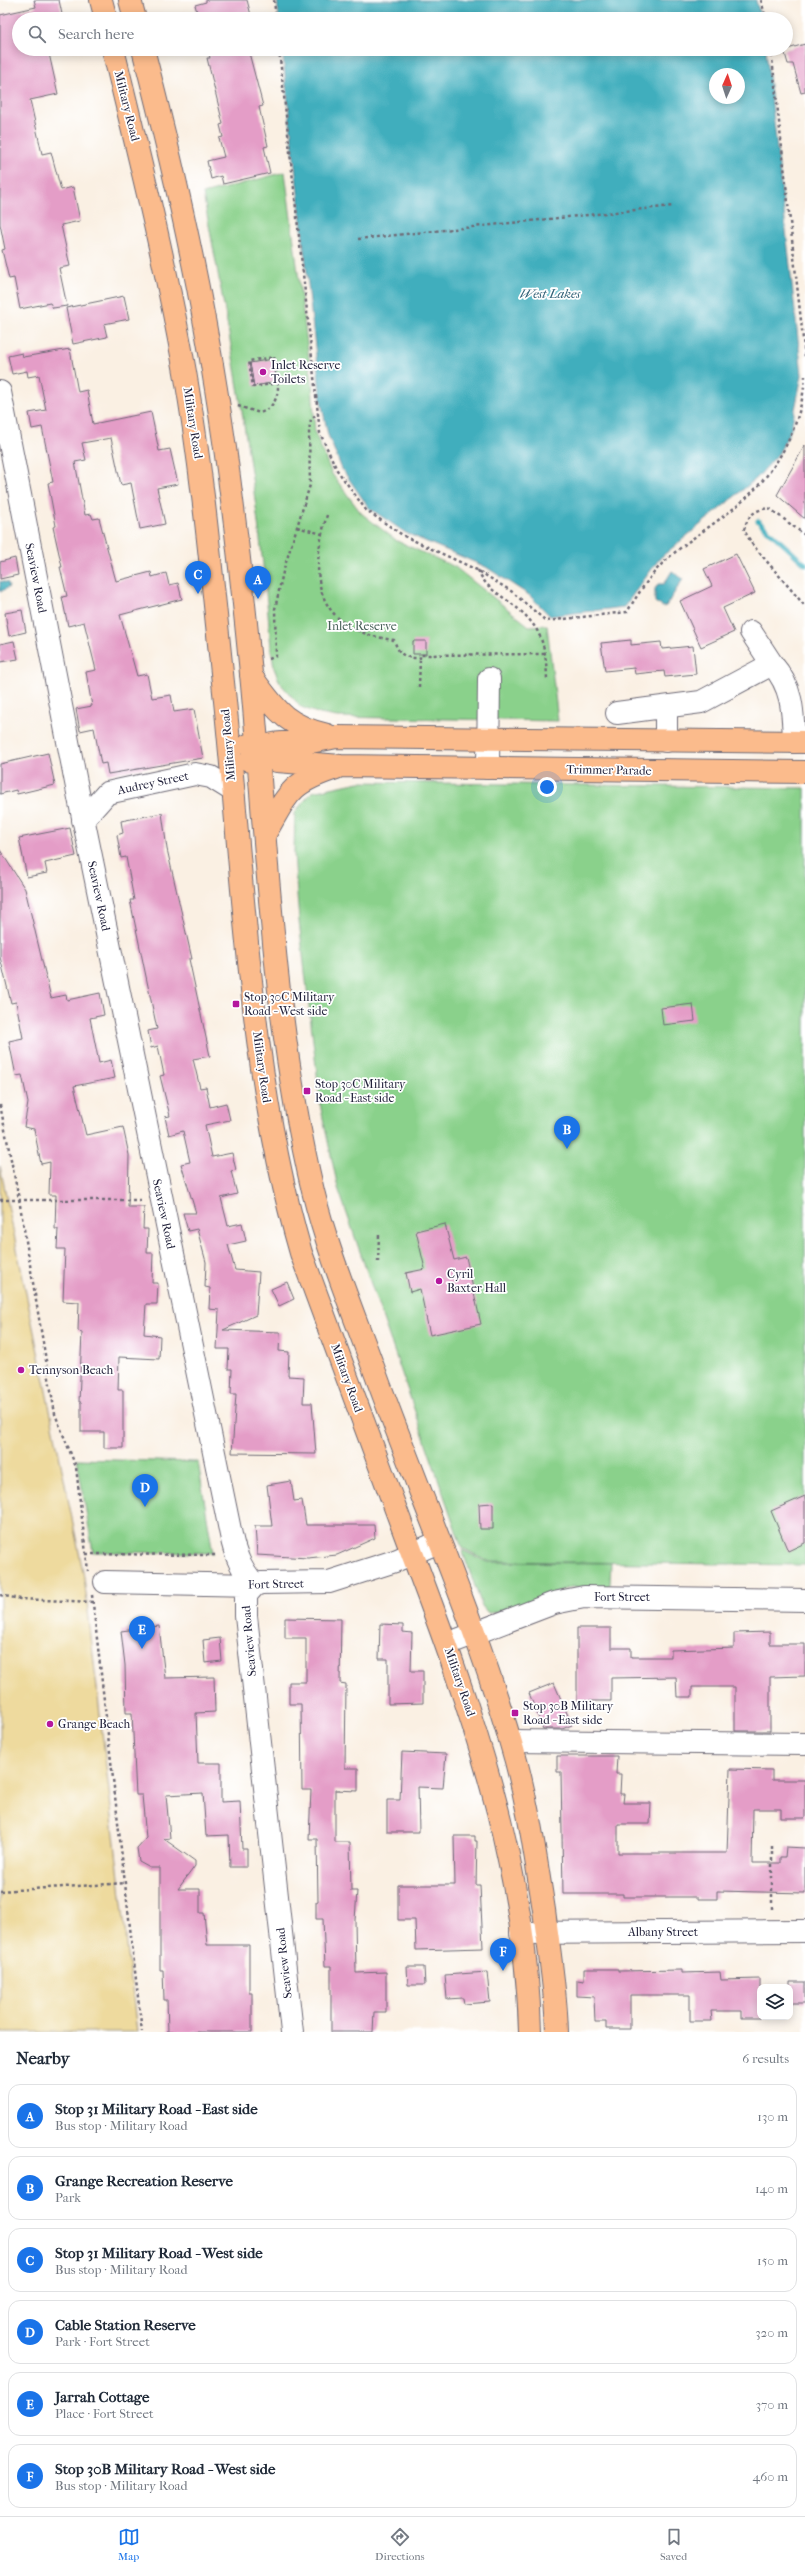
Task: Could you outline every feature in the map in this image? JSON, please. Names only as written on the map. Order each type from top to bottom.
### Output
[{"type":"main road","points":[[101,0],[104,12]]},
{"type":"main road","points":[[130,0],[133,12]]},
{"type":"main road","name":"Military Road","points":[[115,56],[152,211],[185,371],[200,469],[259,1044],[274,1145],[286,1201],[322,1310],[412,1554],[447,1644],[476,1726],[491,1780],[516,1892],[530,2032]]},
{"type":"main road","points":[[144,56],[182,212],[216,385],[227,462],[251,676],[279,980],[292,1085],[314,1195],[337,1269],[438,1542],[474,1633],[511,1741],[531,1827],[547,1933],[558,2032]]},
{"type":"main road","points":[[251,676],[287,721],[306,730],[336,737]]},
{"type":"main road","name":"Trimmer Parade","points":[[226,713],[248,746],[277,761],[341,766],[805,772]]},
{"type":"main road","points":[[236,819],[245,790],[244,778],[248,763],[257,752],[272,742],[308,742],[336,737],[800,742]]},
{"type":"main road","name":"Trimmer Parade","points":[[266,832],[290,790],[312,776],[341,766]]},
{"type":"street","name":"Seaview Road","points":[[0,392],[84,820],[235,1554],[243,1572],[254,1585],[246,1595],[246,1616],[292,2032]]},
{"type":"street","points":[[751,632],[772,664],[782,675],[791,697],[800,742]]},
{"type":"street","points":[[617,713],[701,702],[772,664]]},
{"type":"street","points":[[488,768],[489,679]]},
{"type":"street","points":[[666,707],[666,741]]},
{"type":"street","name":"Audrey Street","points":[[84,820],[107,793],[195,774],[211,777],[232,790]]},
{"type":"street","name":"Fort Street","points":[[95,1584],[254,1585],[274,1582],[299,1584],[329,1582],[412,1554],[438,1542]]},
{"type":"street","name":"Fort Street","points":[[447,1644],[554,1603],[584,1597],[805,1600]]},
{"type":"street","points":[[511,1741],[805,1744]]},
{"type":"street","name":"Albany Street","points":[[521,1933],[805,1931]]},
{"type":"path","points":[[274,0],[275,12]]},
{"type":"path","points":[[761,0],[764,12]]},
{"type":"path","points":[[280,56],[320,433],[337,470],[366,510],[404,536],[477,570],[511,591],[546,621],[627,612],[642,587],[664,562],[744,500],[763,482],[782,454],[794,430],[802,400],[805,376]]},
{"type":"path","points":[[772,56],[805,357]]},
{"type":"path","points":[[358,238],[673,206]]},
{"type":"path","points":[[236,405],[260,413],[269,410],[276,400],[279,383],[274,357],[249,361],[253,388],[279,383]]},
{"type":"path","points":[[267,659],[276,656],[275,609],[282,572],[310,484],[309,430],[311,419],[318,412]]},
{"type":"path","points":[[805,535],[769,508],[755,510],[747,520],[744,530],[752,544],[805,606]]},
{"type":"path","points":[[327,515],[322,534],[317,575],[320,590],[330,608],[343,621],[367,634],[394,640],[398,651],[407,658],[420,658]]},
{"type":"path","points":[[297,527],[322,534]]},
{"type":"path","points":[[477,570],[484,584],[514,605],[539,631],[546,654],[548,680]]},
{"type":"path","points":[[419,687],[420,655],[546,654]]},
{"type":"path","points":[[0,1105],[19,1199],[55,1414],[76,1467],[86,1554],[95,1584],[92,1602],[126,1883],[142,2032]]},
{"type":"path","points":[[0,1200],[146,1200]]},
{"type":"path","points":[[378,1262],[379,1235]]},
{"type":"path","points":[[86,1554],[223,1554]]},
{"type":"path","points":[[0,1594],[20,1599],[92,1602]]},
{"type":"path","points":[[772,1846],[772,1908]]},
{"type":"path","points":[[0,1891],[126,1883]]},
{"type":"green space","name":"Inlet Reserve","points":[[285,172],[312,382],[315,433],[332,474],[361,513],[397,541],[455,567],[529,626],[547,625],[558,721],[337,717],[320,714],[301,707],[280,683],[274,668],[271,648],[266,591],[252,477],[234,364],[203,194]]},
{"type":"green space","points":[[359,782],[805,788],[805,1565],[488,1561],[462,1548],[338,1188],[321,1109],[299,921],[294,853],[295,812],[312,792]]},
{"type":"green space","points":[[77,1459],[198,1462],[213,1553],[93,1552]]},
{"type":"green space","points":[[462,1550],[487,1562],[611,1563],[610,1585],[607,1587],[571,1587],[498,1612],[488,1613],[482,1606]]},
{"type":"sand","name":"Grange Beach","points":[[0,1166],[84,1577],[137,2032],[0,2032]]},
{"type":"water","points":[[277,0],[756,0],[759,12],[278,12]]},
{"type":"water","name":"West Lakes","points":[[283,56],[767,56],[802,375],[791,429],[779,453],[757,478],[660,558],[624,607],[550,616],[529,595],[486,567],[406,533],[369,508],[342,469],[328,435],[321,401]]},
{"type":"water","points":[[672,571],[683,579],[666,606],[663,607],[655,602],[655,589],[658,584],[664,584]]},
{"type":"water","points":[[0,581],[8,583],[9,587],[0,592]]},
{"type":"building","points":[[34,0],[59,0],[62,12],[14,12],[36,7]]},
{"type":"building","points":[[206,0],[247,0],[250,12],[197,12],[195,5],[206,2]]},
{"type":"building","points":[[12,12],[12,56],[50,56],[58,94],[30,100],[42,154],[51,152],[61,190],[73,187],[80,221],[61,225],[70,266],[59,268],[67,306],[53,308],[50,303],[20,309],[14,278],[9,279],[2,250],[5,249],[0,224],[0,15]]},
{"type":"building","points":[[805,44],[805,92],[801,93],[793,64],[788,64],[786,56],[793,56],[793,47]]},
{"type":"building","points":[[210,56],[250,56],[263,106],[259,107],[268,146],[264,147],[270,173],[223,184],[221,176],[211,179],[207,161],[224,157],[219,138],[223,137],[220,125],[223,124],[207,58],[210,58]]},
{"type":"building","points":[[124,296],[129,319],[104,324],[107,337],[73,344],[66,308]]},
{"type":"building","points":[[70,349],[78,392],[87,390],[93,424],[151,412],[159,451],[170,449],[178,484],[157,488],[165,524],[140,529],[131,483],[121,485],[111,438],[82,443],[86,460],[75,462],[85,515],[91,514],[93,519],[99,518],[116,581],[151,572],[152,577],[166,573],[169,585],[178,583],[182,599],[120,615],[137,676],[147,674],[152,698],[171,695],[174,712],[194,709],[203,758],[108,774],[106,763],[101,764],[94,728],[80,731],[76,709],[92,706],[86,672],[96,670],[84,622],[68,626],[62,597],[67,596],[53,527],[56,526],[48,483],[53,482],[42,427],[32,429],[29,413],[46,410],[39,375],[28,377],[27,371],[12,374],[8,356],[22,353],[23,357]]},
{"type":"building","name":"Inlet Reserve Toilets","points":[[273,359],[277,382],[254,386],[250,363]]},
{"type":"building","points":[[805,445],[805,519],[777,495]]},
{"type":"building","points":[[736,554],[755,593],[723,608],[734,632],[701,647],[680,601],[712,586],[704,569]]},
{"type":"building","points":[[15,558],[18,575],[0,579],[0,562]]},
{"type":"building","points":[[22,610],[26,632],[9,636],[5,613]]},
{"type":"building","points":[[631,640],[631,645],[661,642],[662,649],[693,646],[696,674],[665,677],[664,671],[635,674],[634,668],[605,671],[601,643]]},
{"type":"building","points":[[14,641],[18,659],[0,662],[0,644]]},
{"type":"building","points":[[413,641],[426,641],[426,654],[413,654]]},
{"type":"building","points":[[48,753],[55,785],[17,794],[16,790],[0,794],[0,764]]},
{"type":"building","points":[[162,813],[167,849],[192,959],[189,959],[210,1056],[193,1059],[200,1088],[206,1087],[210,1107],[226,1103],[230,1120],[205,1125],[212,1157],[232,1153],[236,1170],[231,1171],[237,1194],[221,1198],[228,1226],[242,1223],[246,1241],[228,1245],[235,1270],[259,1272],[256,1315],[223,1330],[280,1332],[279,1351],[289,1352],[288,1376],[304,1377],[303,1403],[312,1403],[316,1454],[232,1453],[236,1394],[231,1394],[232,1369],[228,1369],[229,1349],[217,1349],[219,1310],[209,1309],[210,1288],[205,1287],[206,1262],[197,1229],[188,1231],[183,1213],[196,1213],[181,1164],[190,1162],[183,1131],[169,1135],[165,1117],[170,1116],[160,1076],[164,1075],[158,1046],[151,1048],[148,1031],[157,1029],[130,900],[134,900],[126,857],[121,858],[117,835],[123,833],[121,821]]},
{"type":"building","points":[[70,828],[76,856],[45,863],[47,873],[27,877],[19,838]]},
{"type":"building","points":[[0,850],[25,889],[51,998],[66,995],[67,1000],[100,993],[104,1015],[90,1018],[99,1063],[111,1060],[115,1078],[74,1086],[86,1135],[123,1127],[129,1155],[128,1207],[144,1207],[143,1229],[148,1229],[147,1253],[153,1253],[152,1283],[158,1283],[157,1304],[146,1304],[144,1334],[160,1336],[159,1359],[119,1357],[118,1390],[123,1390],[123,1448],[104,1448],[104,1432],[81,1432],[81,1402],[79,1402],[82,1332],[78,1331],[79,1302],[63,1301],[65,1249],[57,1249],[58,1229],[55,1229],[56,1195],[49,1195],[50,1162],[41,1164],[34,1129],[24,1127],[28,1103],[22,1075],[16,1076],[9,1041],[23,1038],[16,1002],[11,1003],[0,957]]},
{"type":"building","points":[[693,1004],[695,1021],[663,1025],[661,1008]]},
{"type":"building","name":"Cyril Baxter Hall","points":[[445,1224],[454,1260],[466,1257],[481,1324],[430,1335],[420,1289],[410,1292],[406,1273],[425,1269],[416,1231]]},
{"type":"building","points":[[287,1282],[294,1299],[279,1306],[271,1289]]},
{"type":"building","points":[[291,1481],[294,1501],[302,1500],[306,1525],[374,1525],[375,1538],[337,1555],[308,1558],[257,1555],[255,1526],[272,1526],[267,1485]]},
{"type":"building","points":[[805,1496],[805,1543],[788,1551],[771,1511]]},
{"type":"building","points":[[493,1503],[493,1529],[480,1529],[479,1504]]},
{"type":"building","points":[[285,1618],[341,1619],[340,1683],[346,1684],[345,1768],[358,1768],[358,1791],[335,1790],[335,1842],[350,1842],[351,1891],[357,1891],[355,1920],[356,1973],[386,1972],[386,2012],[374,2012],[373,2032],[331,2032],[331,1966],[325,1966],[323,1919],[316,1919],[316,1902],[318,1901],[317,1839],[309,1839],[311,1790],[302,1790],[301,1704],[289,1704],[289,1682],[306,1682],[306,1638],[285,1638]]},
{"type":"building","points":[[380,1624],[403,1625],[403,1632],[412,1633],[411,1671],[423,1671],[423,1703],[388,1704],[388,1659],[379,1659]]},
{"type":"building","points":[[159,1626],[165,1678],[214,1677],[215,1712],[196,1713],[198,1763],[221,1763],[221,1802],[240,1801],[242,1849],[247,1849],[247,1867],[230,1867],[229,1835],[206,1836],[203,1793],[166,1795],[170,1838],[164,1839],[195,1861],[195,1866],[178,1889],[200,1889],[200,1913],[204,1913],[207,1945],[249,1945],[249,1992],[252,1992],[252,2032],[168,2032],[167,2000],[164,2000],[163,1970],[160,1970],[160,1868],[150,1868],[139,1862],[137,1848],[146,1838],[142,1795],[136,1795],[132,1713],[126,1713],[125,1665],[121,1631]]},
{"type":"building","points":[[577,1628],[611,1628],[611,1648],[631,1648],[631,1657],[671,1657],[671,1650],[734,1648],[734,1633],[770,1632],[770,1644],[805,1644],[805,1676],[770,1677],[770,1731],[735,1731],[735,1687],[692,1687],[692,1697],[677,1697],[676,1677],[611,1678],[611,1701],[577,1701]]},
{"type":"building","points":[[220,1638],[222,1661],[205,1663],[203,1640]]},
{"type":"building","points":[[554,1683],[572,1725],[562,1729],[543,1729],[529,1693]]},
{"type":"building","points":[[402,1752],[446,1754],[443,1788],[418,1787],[419,1832],[387,1832],[387,1800],[400,1800]]},
{"type":"building","points":[[557,1756],[617,1756],[616,1774],[621,1774],[620,1794],[624,1794],[623,1803],[651,1803],[650,1824],[618,1824],[618,1853],[727,1853],[730,1769],[772,1770],[772,1780],[805,1780],[805,1818],[781,1818],[781,1809],[753,1809],[752,1863],[780,1863],[780,1857],[785,1857],[786,1847],[805,1848],[805,1893],[717,1891],[717,1899],[698,1899],[698,1897],[623,1897],[623,1894],[563,1894],[561,1772],[557,1772]]},
{"type":"building","points":[[454,1836],[475,1836],[475,1841],[477,1841],[476,1885],[480,1885],[483,1948],[416,1950],[415,1920],[398,1920],[398,1885],[455,1885]]},
{"type":"building","points":[[407,1967],[424,1967],[425,1985],[408,1985]]},
{"type":"building","points":[[584,1969],[618,1969],[618,1971],[682,1970],[682,1973],[720,1972],[721,1980],[760,1979],[760,1984],[757,1984],[757,2018],[742,2018],[742,2011],[711,2011],[712,2021],[690,2021],[690,1995],[630,1995],[630,2029],[606,2029],[606,2022],[595,2022],[594,1997],[577,1996],[577,1980],[584,1981]]},
{"type":"building","points":[[487,1972],[490,2002],[464,2004],[463,1998],[447,1999],[445,1975]]},
{"type":"building","points":[[790,1982],[805,1982],[805,2003],[793,2003],[793,1984],[790,1984]]},
{"type":"waterway","points":[[758,521],[805,564]]},
{"type":"place","name":"Inlet Reserve Toilets","points":[[263,372]]},
{"type":"place","name":"Stop 31 Military Road - West side","points":[[198,594]]},
{"type":"place","name":"Stop 31 Military Road - East side","points":[[258,599]]},
{"type":"place","name":"Stop 30C Military Road - West side","points":[[236,1004]]},
{"type":"place","name":"Stop 30C Military Road - East side","points":[[307,1091]]},
{"type":"place","name":"Grange Recreation Reserve","points":[[567,1149]]},
{"type":"place","name":"Cyril Baxter Hall","points":[[439,1281]]},
{"type":"place","name":"Tennyson Beach","points":[[21,1370]]},
{"type":"place","name":"Cable Station Reserve","points":[[145,1507]]},
{"type":"place","name":"Jarrah Cottage","points":[[142,1649]]},
{"type":"place","name":"Stop 30B Military Road - East side","points":[[515,1713]]},
{"type":"place","name":"Grange Beach","points":[[50,1724]]},
{"type":"place","name":"Stop 30B Military Road - West side","points":[[503,1971]]}]
